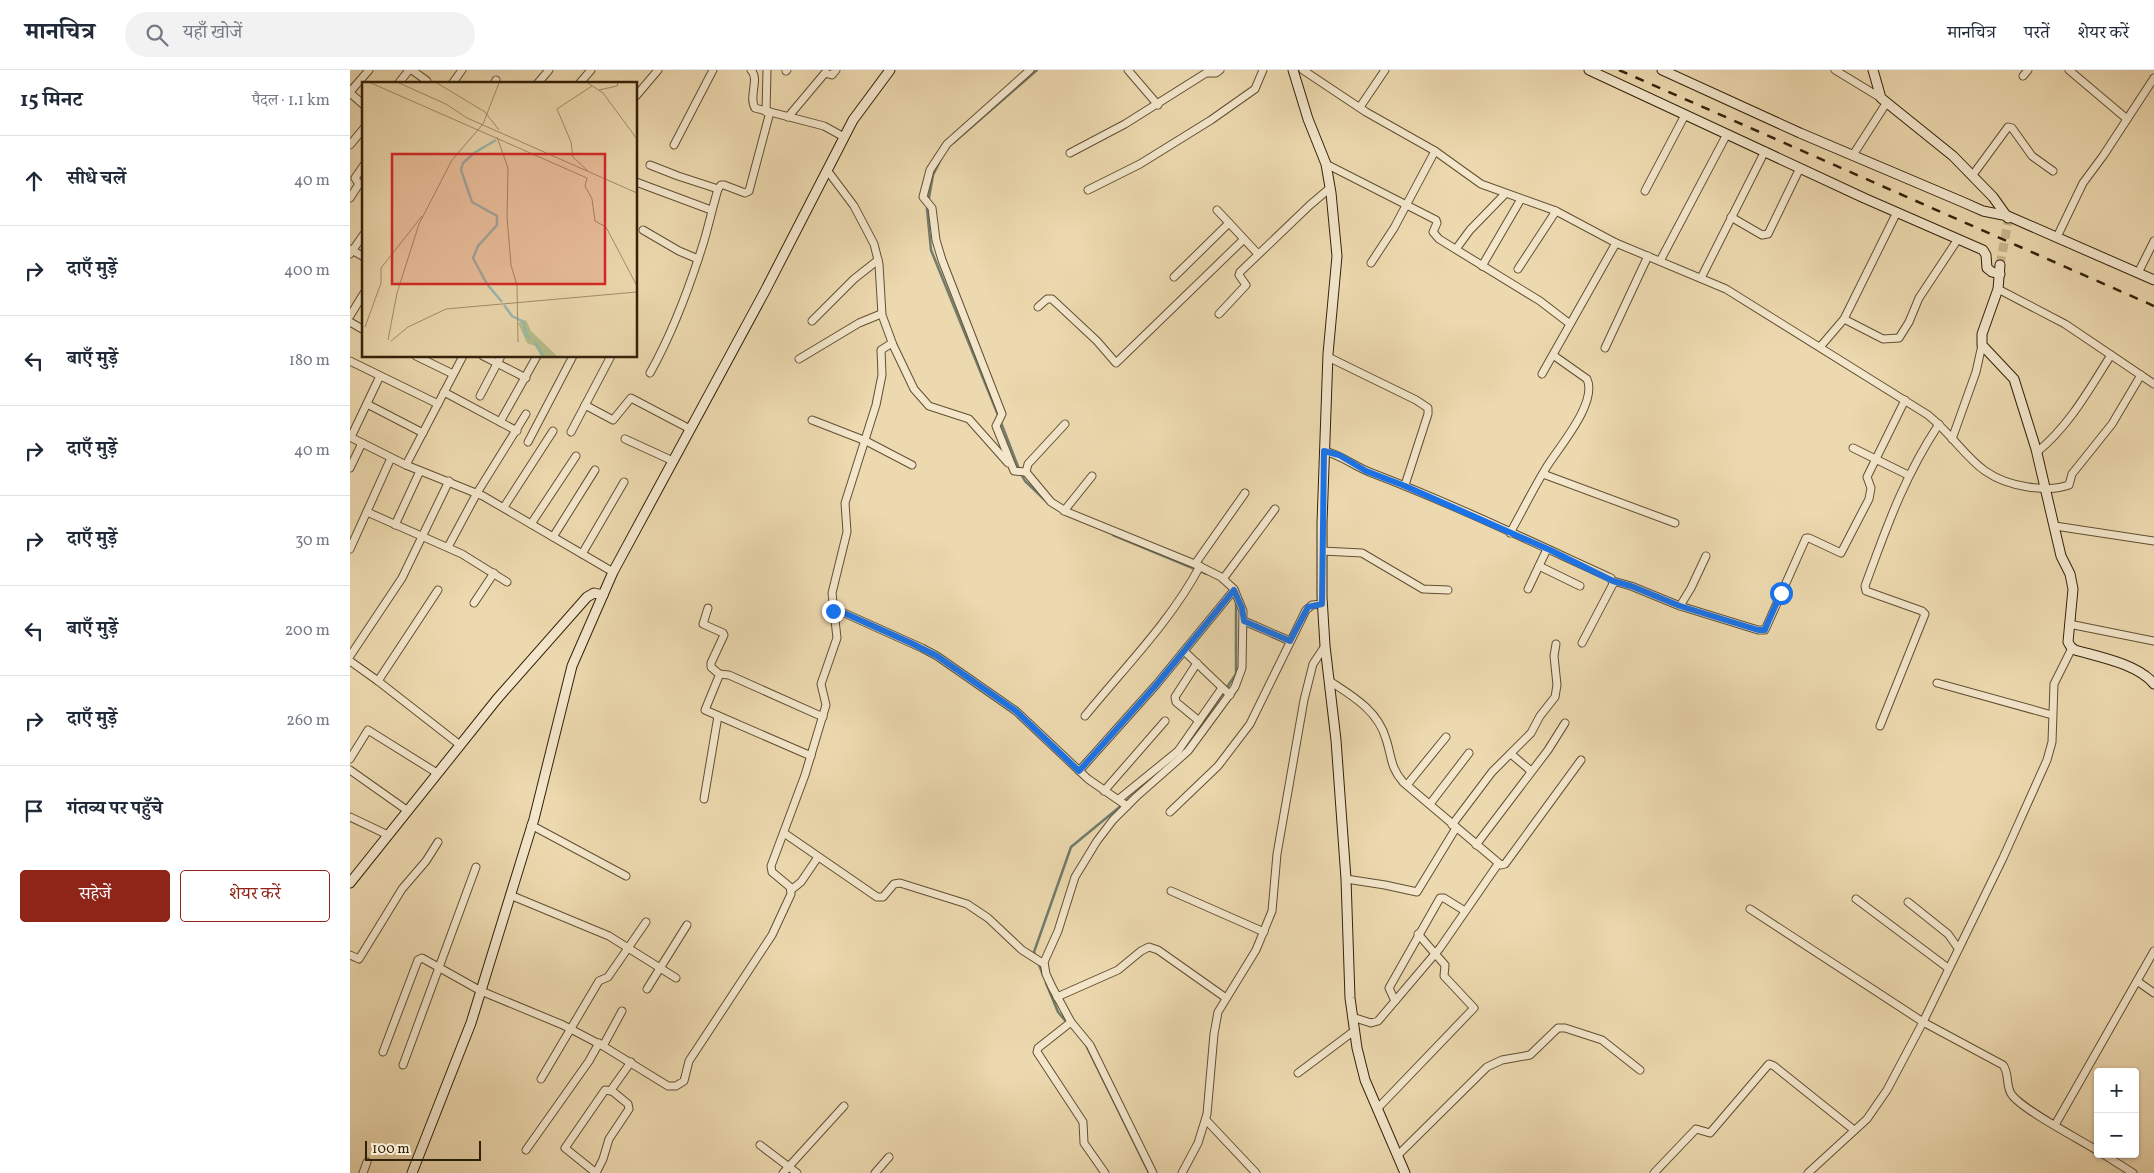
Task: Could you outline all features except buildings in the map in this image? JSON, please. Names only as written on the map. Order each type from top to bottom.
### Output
[{"type":"street","points":[[362,103],[350,93],[369,70]]},
{"type":"street","points":[[400,82],[412,70],[427,82]]},
{"type":"street","points":[[453,82],[462,70]]},
{"type":"street","points":[[539,82],[549,70]]},
{"type":"street","points":[[581,82],[591,70]]},
{"type":"street","points":[[638,94],[658,70]]},
{"type":"street","points":[[674,145],[713,70]]},
{"type":"street","points":[[751,70],[755,75],[753,104],[755,108],[824,126],[844,137]]},
{"type":"street","points":[[650,372],[666,344],[698,259],[718,189],[724,185],[745,192],[749,191],[768,112],[767,70]]},
{"type":"street","points":[[788,117],[825,73],[832,75],[836,70]]},
{"type":"street","points":[[412,1173],[471,1023],[532,825],[572,666],[613,572],[765,292],[853,120],[890,70]]},
{"type":"street","points":[[1010,465],[998,432],[1000,419],[997,401],[938,250],[929,205],[923,198],[923,191],[930,170],[942,150],[1030,70]]},
{"type":"street","points":[[1128,70],[1158,105]]},
{"type":"street","points":[[1070,153],[1104,137],[1158,105],[1206,73],[1216,73],[1220,70]]},
{"type":"street","points":[[1293,70],[1308,119],[1326,164],[1337,267],[1328,357],[1324,451],[1322,604],[1325,646],[1331,682],[1346,879],[1348,979],[1354,1031],[1365,1080],[1405,1173]]},
{"type":"street","points":[[1302,70],[1360,108],[1435,151],[1476,181],[1506,194],[1556,211],[1616,243],[1726,289],[1905,400],[1939,424],[1966,455],[1996,479],[2017,486],[2046,490],[2069,485],[2072,474],[2112,424],[2141,375]]},
{"type":"street","points":[[1360,108],[1384,70]]},
{"type":"street","points":[[1589,70],[1983,250],[1986,255],[1987,268],[1992,272],[2000,269],[1998,289],[1982,334],[1982,345],[1976,372],[1952,439]]},
{"type":"street","points":[[1662,70],[1853,156],[1983,211],[2057,237],[2154,280]]},
{"type":"street","points":[[1835,70],[1884,100],[1953,156],[1993,196],[2008,219]]},
{"type":"street","points":[[1853,156],[1884,100],[1873,70]]},
{"type":"street","points":[[2069,70],[2127,119]]},
{"type":"street","points":[[1088,190],[1140,164],[1211,120],[1255,89],[1260,71]]},
{"type":"street","points":[[2057,237],[2083,183],[2154,78]]},
{"type":"street","points":[[1645,191],[1685,115]]},
{"type":"street","points":[[1972,176],[2008,127],[2012,128],[2032,156],[2053,171]]},
{"type":"street","points":[[350,145],[362,130]]},
{"type":"street","points":[[1660,261],[1727,134]]},
{"type":"street","points":[[1371,263],[1394,228],[1435,151]]},
{"type":"street","points":[[1701,278],[1765,152]]},
{"type":"street","points":[[1326,164],[1437,221],[1434,233],[1482,266],[1540,301],[1570,324]]},
{"type":"street","points":[[650,165],[718,189]]},
{"type":"street","points":[[350,198],[359,184],[355,178],[362,168]]},
{"type":"street","points":[[1731,217],[1765,236],[1771,229],[1800,168]]},
{"type":"street","points":[[827,170],[854,206],[874,244],[878,260],[881,314],[892,343],[914,389],[925,403],[936,409],[969,419],[1013,470],[1022,472],[1051,502],[1064,511],[1223,579],[1233,591],[1242,608],[1244,621],[1242,668],[1238,681],[1226,691],[1199,721],[1178,751],[1123,803],[1075,877],[1058,931],[1040,961]]},
{"type":"street","points":[[638,183],[712,210]]},
{"type":"street","points":[[1219,314],[1246,285],[1239,273],[1330,188]]},
{"type":"street","points":[[1456,249],[1470,230],[1506,194]]},
{"type":"street","points":[[1482,266],[1521,199]]},
{"type":"street","points":[[1217,210],[1258,254]]},
{"type":"street","points":[[1518,268],[1556,211]]},
{"type":"street","points":[[1820,347],[1844,319],[1897,212]]},
{"type":"street","points":[[1174,276],[1229,223]]},
{"type":"street","points":[[643,230],[679,252],[698,259]]},
{"type":"street","points":[[351,251],[362,237]]},
{"type":"street","points":[[1844,319],[1883,339],[1899,338],[1909,322],[1918,298],[1958,239]]},
{"type":"street","points":[[1038,307],[1047,299],[1052,299],[1097,341],[1116,363],[1243,240]]},
{"type":"street","points":[[2138,273],[2154,240]]},
{"type":"street","points":[[1542,374],[1616,243]]},
{"type":"street","points":[[1605,348],[1648,256]]},
{"type":"street","points":[[812,321],[854,279],[878,260]]},
{"type":"street","points":[[1998,289],[2065,324],[2154,384]]},
{"type":"street","points":[[350,316],[362,297]]},
{"type":"street","points":[[799,359],[859,323],[881,314]]},
{"type":"street","points":[[350,322],[362,329]]},
{"type":"street","points":[[791,890],[774,876],[771,869],[811,756],[827,702],[821,684],[837,638],[832,589],[846,532],[846,499],[866,442],[881,384],[881,350],[892,343]]},
{"type":"street","points":[[1982,345],[2014,379],[2037,452],[2062,556],[2070,574],[2073,589],[2068,642],[2072,648],[2122,664],[2145,676],[2154,684]]},
{"type":"street","points":[[1510,533],[1543,474],[1582,413],[1590,387],[1587,379],[1553,355]]},
{"type":"street","points":[[2037,452],[2051,440],[2078,408],[2110,355]]},
{"type":"street","points":[[1328,357],[1416,400],[1428,408],[1405,486]]},
{"type":"street","points":[[420,358],[453,374]]},
{"type":"street","points":[[406,465],[462,358]]},
{"type":"street","points":[[486,358],[526,378]]},
{"type":"street","points":[[480,396],[500,358]]},
{"type":"street","points":[[500,422],[536,358]]},
{"type":"street","points":[[528,442],[572,358]]},
{"type":"street","points":[[571,432],[610,358]]},
{"type":"street","points":[[350,361],[438,404]]},
{"type":"street","points":[[380,376],[350,437],[406,465],[477,493],[613,572]]},
{"type":"street","points":[[444,392],[517,431]]},
{"type":"street","points":[[585,405],[613,420],[627,400],[631,398],[690,429]]},
{"type":"street","points":[[1324,451],[1339,455],[1366,471],[1405,486],[1547,549],[1613,581],[1631,586],[1680,606],[1758,630],[1765,630],[1806,538],[1841,553],[1868,498],[1871,488],[1867,477],[1905,400]]},
{"type":"street","points":[[367,404],[423,432]]},
{"type":"street","points":[[448,547],[477,493],[526,414]]},
{"type":"street","points":[[812,420],[866,442],[912,465]]},
{"type":"street","points":[[1022,472],[1066,424]]},
{"type":"street","points":[[1880,726],[1924,614],[1922,611],[1868,593],[1865,589],[1888,522],[1908,475],[1939,424]]},
{"type":"street","points":[[504,507],[554,431]]},
{"type":"street","points":[[625,439],[673,460]]},
{"type":"street","points":[[350,468],[362,443]]},
{"type":"street","points":[[1853,448],[1908,475]]},
{"type":"street","points":[[531,524],[576,456]]},
{"type":"street","points":[[350,549],[391,458]]},
{"type":"street","points":[[553,537],[595,470]]},
{"type":"street","points":[[395,525],[420,471]]},
{"type":"street","points":[[1543,474],[1675,523]]},
{"type":"street","points":[[1064,511],[1092,476]]},
{"type":"street","points":[[350,656],[402,578],[449,481]]},
{"type":"street","points":[[582,554],[624,482]]},
{"type":"street","points":[[1085,716],[1160,624],[1245,493]]},
{"type":"street","points":[[1223,579],[1275,509]]},
{"type":"street","points":[[367,512],[423,538],[448,547],[507,582]]},
{"type":"street","points":[[2055,526],[2154,541]]},
{"type":"street","points":[[1528,589],[1547,549]]},
{"type":"street","points":[[1322,550],[1362,554],[1423,589],[1448,590]]},
{"type":"street","points":[[1680,606],[1706,556]]},
{"type":"street","points":[[1539,566],[1580,586]]},
{"type":"street","points":[[474,603],[494,573]]},
{"type":"street","points":[[1582,643],[1613,581]]},
{"type":"street","points":[[378,681],[438,590]]},
{"type":"street","points":[[1079,771],[1184,651],[1233,591]]},
{"type":"street","points":[[350,883],[497,699],[585,600],[594,594],[603,595]]},
{"type":"street","points":[[1170,812],[1218,766],[1250,724],[1308,607],[1322,604]]},
{"type":"street","points":[[708,608],[703,624],[724,634],[711,665],[719,674],[729,674],[822,717]]},
{"type":"street","points":[[833,608],[937,656],[1016,711],[1079,771],[1123,803]]},
{"type":"street","points":[[1244,621],[1290,641]]},
{"type":"street","points":[[2069,624],[2154,641]]},
{"type":"street","points":[[1346,879],[1385,884],[1417,892],[1454,827],[1489,776],[1531,733],[1540,716],[1555,697],[1557,685],[1554,656],[1556,644]]},
{"type":"street","points":[[1182,1173],[1206,1120],[1215,1024],[1218,1012],[1264,932],[1273,906],[1277,854],[1304,700],[1313,664],[1325,646]]},
{"type":"street","points":[[1808,1173],[1867,1118],[1886,1090],[1923,1022],[2047,760],[2052,742],[2054,684],[2072,648]]},
{"type":"street","points":[[1184,651],[1226,691]]},
{"type":"street","points":[[350,661],[460,745]]},
{"type":"street","points":[[1197,664],[1175,697],[1176,702],[1199,721]]},
{"type":"street","points":[[719,674],[704,708],[706,711],[811,756]]},
{"type":"street","points":[[1331,682],[1370,710],[1385,736],[1393,768],[1407,785],[1502,866],[1580,760]]},
{"type":"street","points":[[1937,683],[2052,714]]},
{"type":"street","points":[[1123,803],[1185,755],[1226,691]]},
{"type":"street","points":[[704,799],[718,716]]},
{"type":"street","points":[[1104,791],[1165,721]]},
{"type":"street","points":[[1476,844],[1565,724]]},
{"type":"street","points":[[350,760],[368,730],[437,773]]},
{"type":"street","points":[[1407,785],[1446,737]]},
{"type":"street","points":[[1430,804],[1469,753]]},
{"type":"street","points":[[1511,754],[1531,771]]},
{"type":"street","points":[[350,770],[408,811]]},
{"type":"street","points":[[350,817],[388,835]]},
{"type":"street","points":[[532,825],[626,876]]},
{"type":"street","points":[[784,833],[877,897],[883,897],[894,884],[900,883],[967,904],[988,918],[1022,950],[1040,961],[1069,1025],[1090,1045],[1153,1173]]},
{"type":"street","points":[[350,955],[359,959],[402,889],[424,863],[438,842]]},
{"type":"street","points":[[383,1052],[418,960],[424,959],[481,991],[571,1029],[601,1044],[668,1086],[676,1086],[684,1081],[689,1061],[696,1049],[776,928],[791,890],[801,882],[818,857]]},
{"type":"street","points":[[1352,1017],[1374,1023],[1395,1001],[1436,953],[1498,864]]},
{"type":"street","points":[[403,1065],[476,867]]},
{"type":"street","points":[[1171,891],[1264,932]]},
{"type":"street","points":[[510,895],[596,930],[628,947],[676,978]]},
{"type":"street","points":[[1395,1001],[1389,988],[1418,934],[1441,897],[1465,911]]},
{"type":"street","points":[[1856,899],[1948,968]]},
{"type":"street","points":[[1908,902],[1948,934],[1958,948]]},
{"type":"street","points":[[1750,909],[1923,1022],[2003,1065],[2007,1071],[2009,1089],[2012,1095],[2055,1125],[2094,1149]]},
{"type":"street","points":[[541,1079],[599,981],[608,977],[646,922]]},
{"type":"street","points":[[646,989],[686,925]]},
{"type":"street","points":[[1377,1109],[1474,1008],[1444,976],[1446,966],[1418,934]]},
{"type":"street","points":[[1057,997],[1118,970],[1140,951],[1149,947],[1158,950],[1226,998]]},
{"type":"street","points":[[2055,1125],[2154,951]]},
{"type":"street","points":[[2137,981],[2154,993]]},
{"type":"street","points":[[526,1150],[622,1011]]},
{"type":"street","points":[[1069,1025],[1038,1048],[1037,1052],[1083,1122],[1084,1143],[1101,1172]]},
{"type":"street","points":[[1398,1155],[1487,1067],[1502,1060],[1530,1055],[1558,1028],[1565,1028],[1602,1040],[1640,1070]]},
{"type":"street","points":[[1298,1073],[1354,1031]]},
{"type":"street","points":[[611,1091],[631,1062]]},
{"type":"street","points":[[1654,1173],[1696,1129],[1710,1133],[1769,1064],[1854,1130]]},
{"type":"street","points":[[605,1090],[611,1091],[628,1104],[629,1108],[609,1138],[596,1173],[565,1148],[605,1090]]},
{"type":"street","points":[[783,1173],[844,1106]]},
{"type":"street","points":[[1206,1120],[1256,1173]]},
{"type":"street","points":[[760,1145],[797,1173]]},
{"type":"street","points":[[875,1173],[889,1157]]},
{"type":"street","points":[[2109,1158],[2133,1173]]},
{"type":"street","points":[[363,1173],[367,1162]]},
{"type":"waterway","points":[[953,143],[1037,70]]},
{"type":"waterway","points":[[940,161],[933,175],[927,209],[931,250],[998,415]]},
{"type":"waterway","points":[[1000,420],[1019,469]]},
{"type":"waterway","points":[[1021,474],[1025,481],[1046,501]]},
{"type":"waterway","points":[[1113,535],[1207,574]]},
{"type":"waterway","points":[[1181,752],[1236,674],[1236,602]]},
{"type":"waterway","points":[[1036,957],[1034,952],[1071,847],[1168,764]]},
{"type":"waterway","points":[[1038,962],[1043,975]]},
{"type":"waterway","points":[[1046,983],[1058,1012],[1068,1024]]},
{"type":"waterway","points":[[1086,1045],[1149,1173]]},
{"type":"tunnel","points":[[2000,265],[2008,222]]},
{"type":"railway","points":[[1619,70],[2154,306]]},
{"type":"route","points":[[833,611],[833,608],[937,656],[1016,711],[1079,771],[1156,685],[1234,590],[1243,611],[1244,621],[1290,641],[1308,607],[1322,604],[1324,451],[1339,455],[1366,471],[1405,486],[1550,550],[1611,578],[1613,581],[1631,586],[1680,606],[1760,631],[1765,630],[1781,593]]}]
